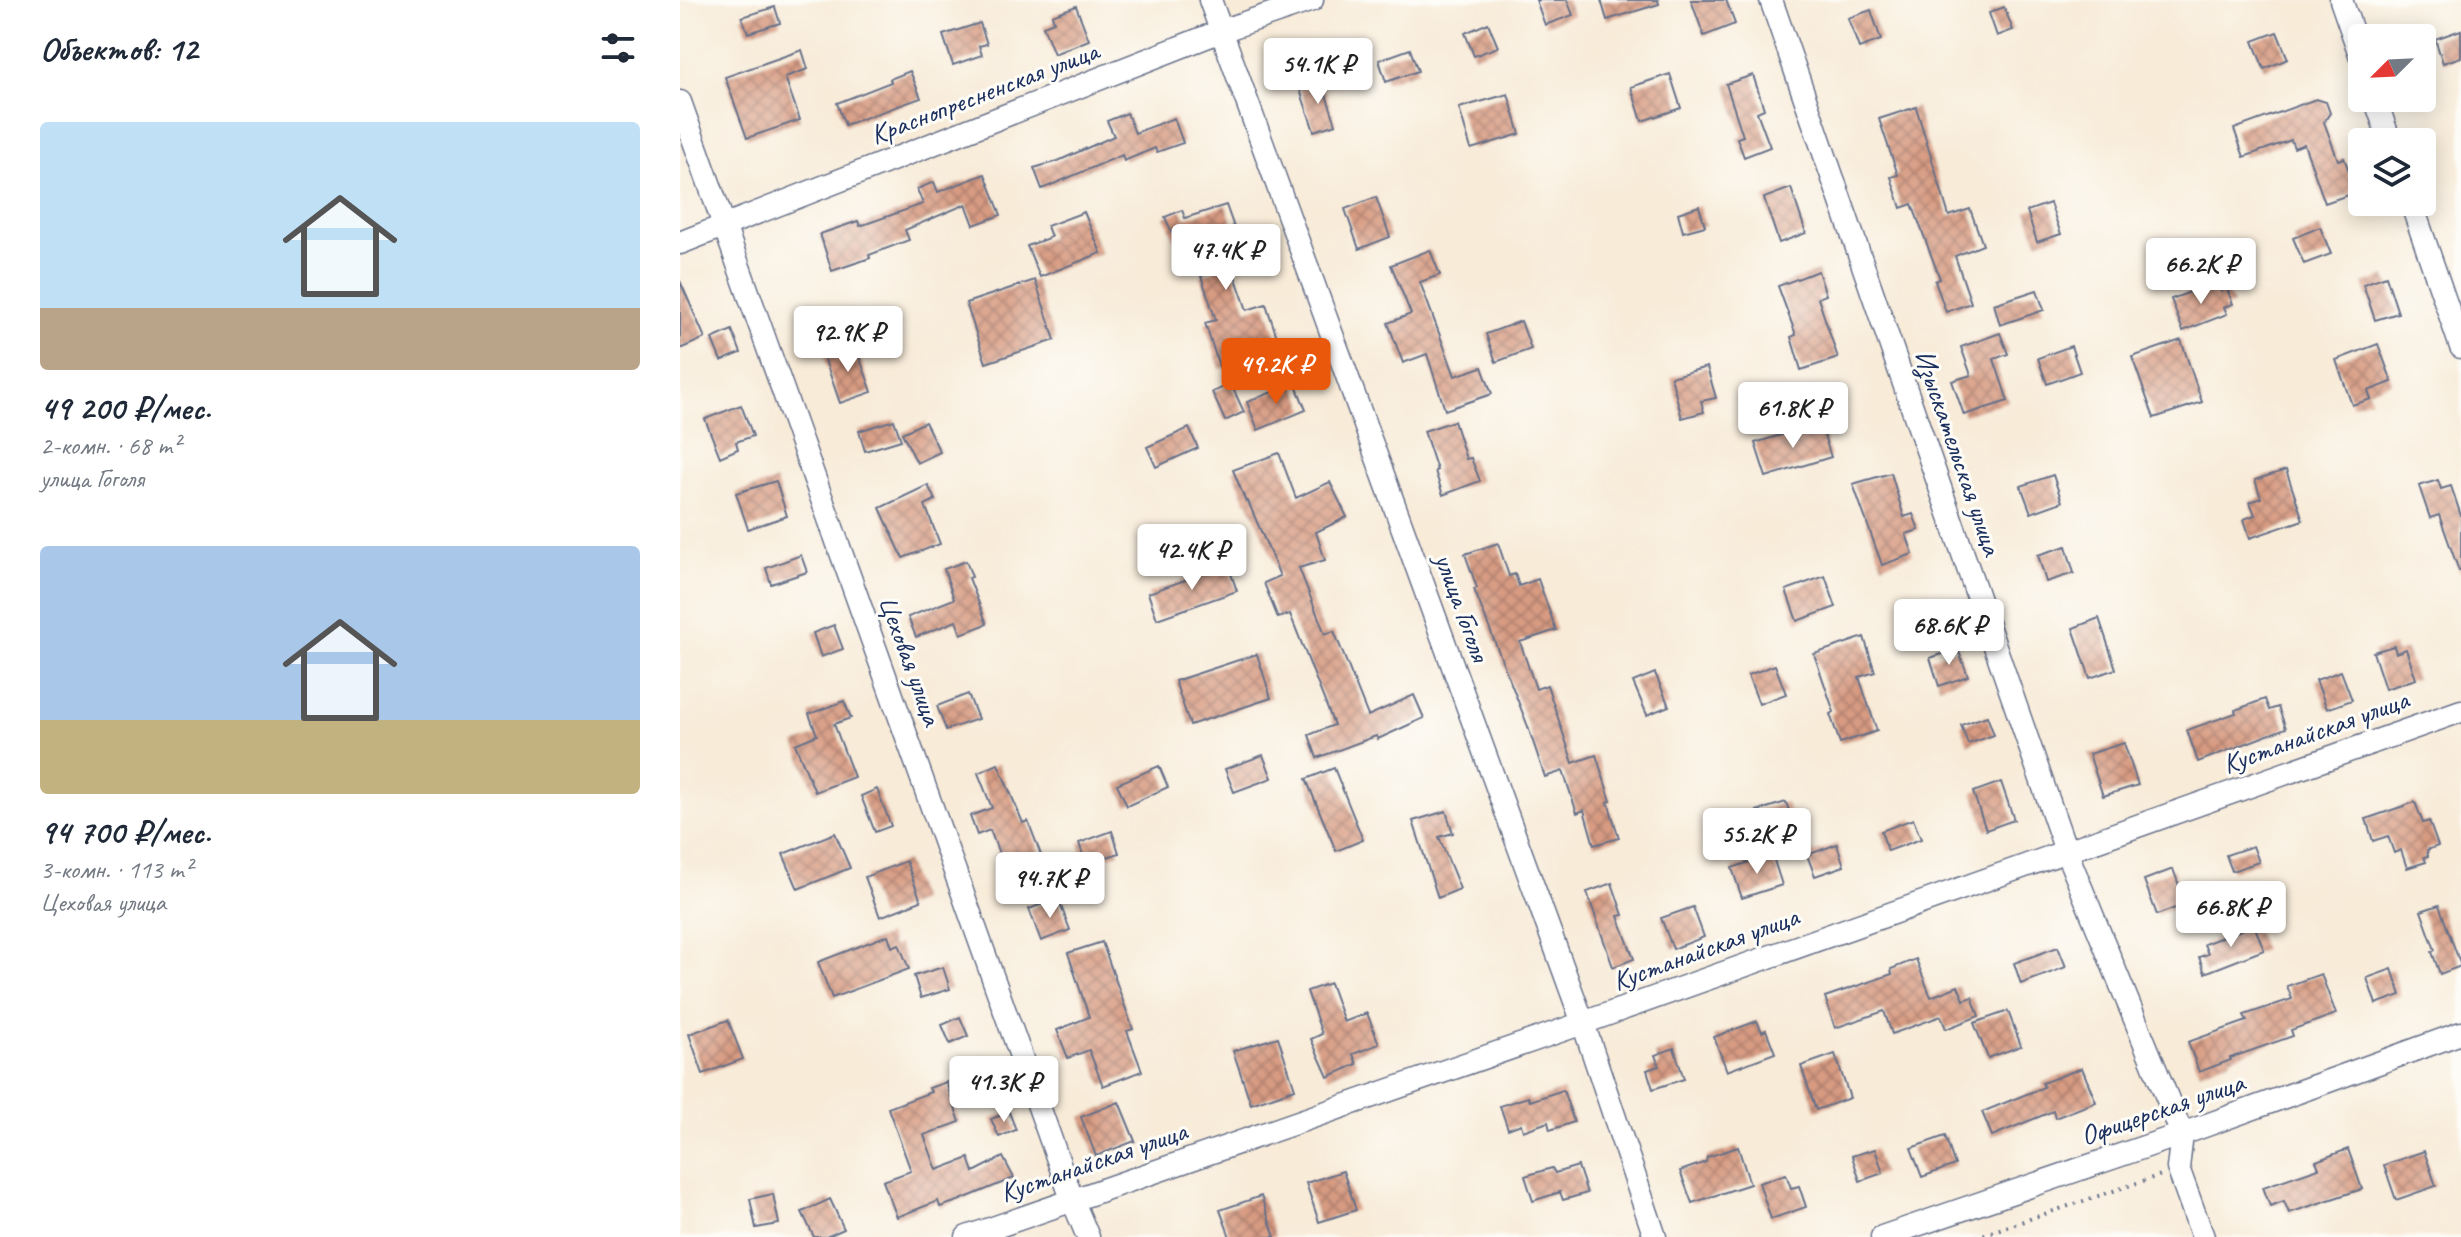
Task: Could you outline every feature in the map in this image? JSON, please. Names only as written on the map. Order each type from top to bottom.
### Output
[{"type":"street","name":"улица Гоголя","points":[[1210,0],[1583,1023],[1655,1237]]},
{"type":"street","name":"Краснопресненская улица","points":[[680,243],[1221,31],[1312,0]]},
{"type":"street","name":"Изыскательская улица","points":[[1771,0],[2066,851],[2182,1134],[2178,1168],[2203,1237]]},
{"type":"street","points":[[2341,0],[2349,24]]},
{"type":"street","name":"Цеховая улица","points":[[680,102],[1088,1237]]},
{"type":"street","points":[[2416,216],[2461,347]]},
{"type":"street","name":"Кустанайская улица","points":[[967,1237],[1583,1023],[2461,711]]},
{"type":"street","name":"Офицерская улица","points":[[1882,1237],[2182,1134],[2461,1033]]},
{"type":"path","points":[[1976,1237],[2178,1168]]},
{"type":"building","points":[[1536,0],[1567,0],[1573,15],[1545,25]]},
{"type":"building","points":[[1601,0],[1658,0],[1659,4],[1607,20]]},
{"type":"building","points":[[1691,0],[1726,0],[1735,24],[1704,36]]},
{"type":"building","points":[[1076,6],[1089,40],[1054,54],[1043,26],[1054,22],[1052,15]]},
{"type":"building","points":[[775,7],[780,23],[748,33],[742,17]]},
{"type":"building","points":[[2004,7],[2013,30],[1997,36],[1989,13]]},
{"type":"building","points":[[1871,10],[1881,40],[1859,48],[1848,18]]},
{"type":"building","points":[[980,23],[987,44],[979,46],[982,55],[953,65],[943,35]]},
{"type":"building","points":[[1488,23],[1498,47],[1474,56],[1465,33]]},
{"type":"building","points":[[2461,30],[2461,57],[2443,63],[2436,39]]},
{"type":"building","points":[[2277,32],[2288,59],[2264,69],[2253,41]]},
{"type":"building","points":[[1410,49],[1418,71],[1386,82],[1379,60]]},
{"type":"building","points":[[802,50],[808,69],[785,77],[800,120],[747,138],[725,77]]},
{"type":"building","points":[[910,71],[921,98],[845,125],[837,103],[891,82],[890,79]]},
{"type":"building","points":[[1670,74],[1681,108],[1642,121],[1631,87]]},
{"type":"building","points":[[1753,75],[1764,109],[1757,112],[1770,147],[1744,157],[1737,138],[1743,136],[1726,84]]},
{"type":"building","points":[[1321,80],[1336,124],[1314,131],[1299,87]]},
{"type":"building","points":[[1508,94],[1520,134],[1471,149],[1459,108]]},
{"type":"building","points":[[2316,99],[2326,102],[2330,113],[2324,122],[2338,160],[2344,158],[2348,168],[2348,195],[2325,203],[2304,144],[2294,148],[2291,140],[2244,157],[2234,129]]},
{"type":"building","points":[[1916,107],[1949,216],[1970,209],[1983,245],[1955,256],[1971,303],[1946,312],[1935,281],[1940,279],[1912,204],[1901,208],[1891,177],[1898,175],[1879,119]]},
{"type":"building","points":[[1127,113],[1135,133],[1174,118],[1183,143],[1157,152],[1155,148],[1124,161],[1122,155],[1042,189],[1034,168],[1058,161],[1114,136],[1107,121]]},
{"type":"building","points":[[985,174],[1001,215],[974,225],[966,204],[905,230],[909,240],[832,271],[820,234],[858,221],[860,226],[923,204],[917,189],[934,182],[938,192]]},
{"type":"building","points":[[1791,188],[1806,233],[1779,243],[1764,198]]},
{"type":"building","points":[[1376,197],[1390,237],[1359,249],[1345,209]]},
{"type":"building","points":[[2050,203],[2061,234],[2037,242],[2027,211]]},
{"type":"building","points":[[1226,205],[1237,236],[1223,241],[1247,310],[1266,304],[1281,349],[1220,369],[1205,323],[1216,320],[1201,276],[1215,271],[1203,236],[1178,247],[1165,217],[1182,210],[1185,218]]},
{"type":"building","points":[[1699,206],[1705,226],[1683,232],[1678,213]]},
{"type":"building","points":[[1084,212],[1101,253],[1040,277],[1027,246],[1051,237],[1047,226]]},
{"type":"building","points":[[2320,227],[2331,254],[2304,264],[2293,238]]},
{"type":"building","points":[[1430,250],[1440,275],[1420,282],[1455,376],[1482,367],[1492,394],[1445,410],[1427,354],[1403,363],[1388,323],[1411,314],[1391,265]]},
{"type":"building","points":[[1818,271],[1826,295],[1818,298],[1838,358],[1801,370],[1791,337],[1796,335],[1778,286]]},
{"type":"building","points":[[2386,276],[2398,313],[2375,320],[2363,284]]},
{"type":"building","points":[[1035,280],[1055,340],[986,363],[966,303]]},
{"type":"building","points":[[680,281],[705,338],[680,349]]},
{"type":"building","points":[[2218,282],[2221,291],[2227,289],[2233,304],[2224,307],[2227,314],[2183,331],[2171,299]]},
{"type":"building","points":[[2037,290],[2044,310],[2000,325],[1994,304]]},
{"type":"building","points":[[1521,321],[1531,349],[1496,362],[1486,334]]},
{"type":"building","points":[[732,330],[741,353],[721,361],[712,339]]},
{"type":"building","points":[[2000,333],[2008,354],[1994,359],[2008,401],[1964,415],[1952,381],[1971,375],[1961,347]]},
{"type":"building","points":[[2181,340],[2202,402],[2154,418],[2132,357]]},
{"type":"building","points":[[2378,344],[2392,382],[2368,391],[2371,399],[2352,405],[2336,360]]},
{"type":"building","points":[[855,345],[872,392],[840,403],[824,357]]},
{"type":"building","points":[[2071,346],[2080,372],[2047,384],[2038,358]]},
{"type":"building","points":[[1707,367],[1716,398],[1701,401],[1704,412],[1682,418],[1671,377]]},
{"type":"building","points":[[1295,383],[1306,410],[1258,430],[1247,402]]},
{"type":"building","points":[[1231,384],[1244,412],[1225,421],[1212,392]]},
{"type":"building","points":[[741,405],[753,436],[736,442],[738,449],[720,457],[705,419]]},
{"type":"building","points":[[894,420],[901,440],[865,451],[859,431]]},
{"type":"building","points":[[1454,421],[1466,459],[1471,458],[1480,481],[1443,495],[1424,431]]},
{"type":"building","points":[[925,422],[940,452],[917,463],[902,433]]},
{"type":"building","points":[[1820,423],[1831,457],[1766,477],[1755,443]]},
{"type":"building","points":[[1189,428],[1198,448],[1156,467],[1147,447]]},
{"type":"building","points":[[1279,453],[1296,498],[1330,482],[1347,517],[1316,532],[1325,560],[1299,568],[1325,634],[1334,631],[1368,716],[1414,695],[1424,718],[1378,739],[1376,736],[1317,758],[1309,735],[1334,725],[1290,614],[1278,618],[1264,583],[1280,576],[1233,470]]},
{"type":"building","points":[[2286,470],[2303,520],[2250,538],[2244,519],[2255,515],[2250,502],[2261,498],[2255,480]]},
{"type":"building","points":[[1891,473],[1904,517],[1913,514],[1919,530],[1906,534],[1913,554],[1882,565],[1853,484]]},
{"type":"building","points":[[2053,475],[2062,502],[2031,513],[2021,486]]},
{"type":"building","points":[[2438,480],[2441,489],[2451,486],[2461,516],[2461,571],[2439,515],[2430,518],[2419,486]]},
{"type":"building","points":[[776,481],[787,516],[748,529],[736,493]]},
{"type":"building","points":[[928,485],[935,500],[925,505],[940,544],[903,558],[880,508]]},
{"type":"building","points":[[1498,543],[1509,576],[1515,574],[1519,586],[1538,579],[1556,630],[1520,642],[1536,689],[1547,685],[1573,763],[1596,755],[1619,838],[1594,845],[1584,810],[1577,813],[1563,771],[1545,777],[1474,589],[1477,588],[1465,554]]},
{"type":"building","points":[[2066,546],[2074,573],[2046,582],[2038,555]]},
{"type":"building","points":[[801,555],[807,572],[771,584],[766,568]]},
{"type":"building","points":[[966,561],[972,577],[969,578],[987,624],[961,634],[956,621],[916,637],[908,617],[954,599],[944,569]]},
{"type":"building","points":[[1228,565],[1237,591],[1157,619],[1148,593]]},
{"type":"building","points":[[1825,576],[1836,607],[1797,621],[1786,590]]},
{"type":"building","points":[[2099,618],[2116,669],[2090,678],[2073,628]]},
{"type":"building","points":[[834,625],[843,649],[821,657],[813,633]]},
{"type":"building","points":[[1864,637],[1875,672],[1859,677],[1877,731],[1840,743],[1830,714],[1834,712],[1814,654]]},
{"type":"building","points":[[2394,646],[2396,653],[2406,649],[2416,679],[2385,689],[2373,652]]},
{"type":"building","points":[[1958,649],[1968,676],[1939,686],[1930,658]]},
{"type":"building","points":[[1257,654],[1271,698],[1190,725],[1175,681]]},
{"type":"building","points":[[1775,665],[1786,694],[1759,704],[1748,675]]},
{"type":"building","points":[[2341,671],[2352,700],[2327,709],[2316,680]]},
{"type":"building","points":[[1655,673],[1669,706],[1647,715],[1633,682]]},
{"type":"building","points":[[968,694],[978,719],[946,730],[937,706]]},
{"type":"building","points":[[2265,699],[2269,710],[2278,707],[2286,728],[2198,762],[2187,730]]},
{"type":"building","points":[[844,701],[851,718],[834,724],[854,777],[815,792],[795,744],[817,735],[809,714]]},
{"type":"building","points":[[1987,716],[1994,735],[1968,744],[1961,725]]},
{"type":"building","points":[[2124,743],[2138,785],[2103,796],[2089,754]]},
{"type":"building","points":[[1263,755],[1272,778],[1234,792],[1225,769]]},
{"type":"building","points":[[998,764],[1023,823],[1028,821],[1041,855],[1005,869],[990,830],[977,835],[970,816],[992,808],[978,773]]},
{"type":"building","points":[[1159,766],[1168,787],[1127,806],[1117,784]]},
{"type":"building","points":[[1334,768],[1363,840],[1336,851],[1306,779]]},
{"type":"building","points":[[2001,782],[2014,820],[1986,830],[1973,792]]},
{"type":"building","points":[[877,789],[891,826],[875,832],[861,796]]},
{"type":"building","points":[[1786,802],[1797,835],[1768,844],[1757,811]]},
{"type":"building","points":[[2415,802],[2423,823],[2429,821],[2438,846],[2427,850],[2428,856],[2424,857],[2426,862],[2407,868],[2401,850],[2394,853],[2388,836],[2373,841],[2366,819]]},
{"type":"building","points":[[1446,811],[1453,833],[1439,837],[1460,889],[1438,898],[1413,821]]},
{"type":"building","points":[[1913,819],[1921,839],[1888,851],[1881,831]]},
{"type":"building","points":[[1112,831],[1119,853],[1086,864],[1079,843]]},
{"type":"building","points":[[835,833],[850,868],[798,889],[783,854]]},
{"type":"building","points":[[1837,844],[1844,866],[1815,876],[1807,855]]},
{"type":"building","points":[[2253,846],[2259,862],[2232,871],[2226,855]]},
{"type":"building","points":[[1772,854],[1782,885],[1742,898],[1732,868]]},
{"type":"building","points":[[906,861],[921,901],[880,917],[865,877]]},
{"type":"building","points":[[2173,869],[2186,904],[2157,915],[2144,880]]},
{"type":"building","points":[[1612,883],[1623,915],[1618,916],[1634,959],[1613,967],[1587,892]]},
{"type":"building","points":[[1058,898],[1070,930],[1041,941],[1029,909]]},
{"type":"building","points":[[2439,905],[2461,966],[2440,974],[2421,911]]},
{"type":"building","points":[[1693,907],[1704,937],[1673,949],[1661,918]]},
{"type":"building","points":[[2254,925],[2264,950],[2205,973],[2199,957],[2208,954],[2204,944]]},
{"type":"building","points":[[888,935],[892,947],[899,944],[909,969],[832,998],[818,962]]},
{"type":"building","points":[[1102,942],[1133,1029],[1127,1031],[1142,1071],[1103,1086],[1089,1050],[1068,1058],[1057,1030],[1089,1017],[1068,953]]},
{"type":"building","points":[[2058,947],[2066,967],[2021,984],[2014,963]]},
{"type":"building","points":[[1916,959],[1931,997],[1958,986],[1964,1000],[1972,997],[1979,1016],[1946,1029],[1941,1016],[1892,1034],[1884,1011],[1835,1028],[1825,997],[1892,974],[1891,969]]},
{"type":"building","points":[[943,967],[950,989],[921,998],[914,976]]},
{"type":"building","points":[[2392,969],[2401,995],[2376,1004],[2367,978]]},
{"type":"building","points":[[2321,974],[2336,1014],[2291,1030],[2293,1036],[2199,1072],[2188,1042],[2247,1021],[2244,1015],[2292,999],[2287,986]]},
{"type":"building","points":[[1330,983],[1344,1022],[1367,1013],[1379,1044],[1353,1054],[1357,1064],[1328,1077],[1311,1039],[1322,1034],[1307,991]]},
{"type":"building","points":[[2008,1011],[2021,1046],[1988,1058],[1974,1023]]},
{"type":"building","points":[[960,1017],[968,1036],[950,1044],[942,1025]]},
{"type":"building","points":[[728,1020],[743,1059],[703,1074],[689,1034]]},
{"type":"building","points":[[1757,1021],[1762,1032],[1766,1030],[1775,1053],[1727,1071],[1714,1037]]},
{"type":"building","points":[[1278,1037],[1295,1089],[1251,1104],[1233,1051]]},
{"type":"building","points":[[1674,1048],[1684,1079],[1653,1089],[1647,1070],[1659,1066],[1655,1055]]},
{"type":"building","points":[[1835,1054],[1850,1098],[1816,1110],[1801,1066]]},
{"type":"building","points":[[2082,1068],[2096,1102],[2055,1118],[2053,1111],[1992,1136],[1982,1112]]},
{"type":"building","points":[[946,1082],[960,1122],[924,1135],[937,1170],[969,1158],[974,1172],[1003,1157],[1014,1178],[940,1207],[938,1201],[897,1217],[883,1181],[911,1171],[888,1108],[931,1092],[929,1088]]},
{"type":"building","points":[[1563,1090],[1574,1122],[1550,1130],[1548,1122],[1523,1131],[1521,1124],[1508,1129],[1500,1106],[1528,1097],[1530,1101]]},
{"type":"building","points":[[1119,1102],[1135,1141],[1096,1156],[1081,1117]]},
{"type":"building","points":[[1009,1112],[1016,1130],[999,1137],[991,1119]]},
{"type":"building","points":[[1945,1136],[1955,1165],[1922,1177],[1911,1148]]},
{"type":"building","points":[[1738,1147],[1750,1184],[1692,1203],[1680,1171],[1706,1162],[1707,1157]]},
{"type":"building","points":[[1875,1149],[1883,1173],[1860,1181],[1852,1156]]},
{"type":"building","points":[[2348,1149],[2362,1189],[2289,1213],[2284,1201],[2270,1206],[2263,1187],[2319,1168],[2316,1161]]},
{"type":"building","points":[[2424,1151],[2436,1186],[2396,1200],[2384,1165]]},
{"type":"building","points":[[1578,1166],[1587,1193],[1563,1200],[1560,1192],[1533,1201],[1525,1176],[1552,1168],[1555,1173]]},
{"type":"building","points":[[1343,1171],[1356,1210],[1319,1222],[1306,1183]]},
{"type":"building","points":[[1786,1174],[1791,1188],[1799,1186],[1806,1207],[1771,1219],[1759,1183]]},
{"type":"building","points":[[773,1194],[779,1224],[756,1228],[750,1199]]},
{"type":"building","points":[[1261,1196],[1275,1237],[1230,1237],[1220,1210]]},
{"type":"building","points":[[830,1199],[844,1229],[826,1237],[814,1237],[802,1212]]}]
